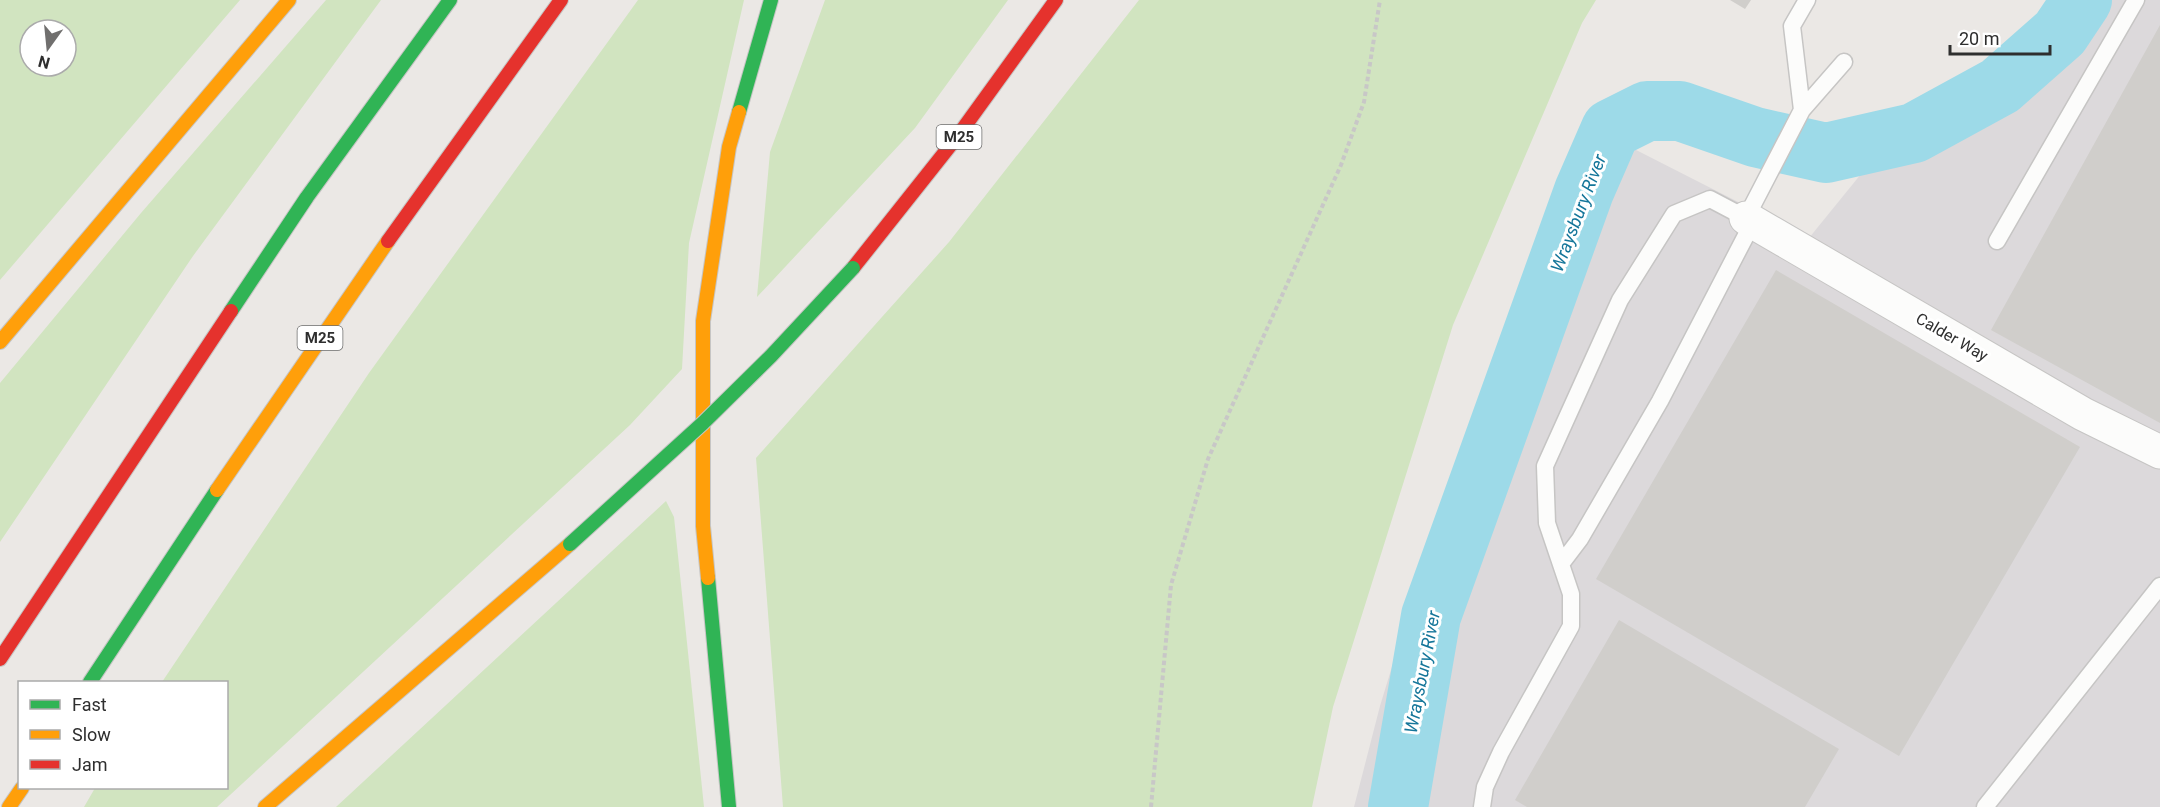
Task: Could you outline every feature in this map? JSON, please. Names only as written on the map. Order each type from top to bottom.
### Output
[{"type":"highway","points":[[0,342],[289,0]]},
{"type":"highway","points":[[0,659],[307,197],[450,0]]},
{"type":"highway","name":"M25","points":[[91,681],[194,522],[414,201],[561,0]]},
{"type":"highway","points":[[729,807],[704,526],[703,321],[729,147],[771,0]]},
{"type":"highway","name":"M25","points":[[265,807],[570,544],[703,423],[771,356],[853,268],[913,197],[992,94],[1056,0]]},
{"type":"highway","points":[[9,807],[21,789]]},
{"type":"street","name":"Calder Way","points":[[1750,220],[2083,414],[2160,452]]},
{"type":"lane","points":[[1802,110],[1792,26],[1807,0]]},
{"type":"lane","points":[[1997,242],[2136,0]]},
{"type":"lane","points":[[1560,564],[1580,539],[1660,400],[1802,110],[1844,62]]},
{"type":"lane","points":[[1482,807],[1485,787],[1501,752],[1571,626],[1571,594],[1547,523],[1545,466],[1620,300],[1674,214],[1710,199],[1750,220]]},
{"type":"lane","points":[[1985,807],[2160,586]]},
{"type":"path","points":[[1151,807],[1171,585],[1208,459],[1341,165],[1364,102],[1380,0]]},
{"type":"shaded area","points":[[2054,0],[2160,0],[2160,807],[1354,807],[1380,706],[1442,503],[1517,302],[1587,125],[1809,238],[1900,126],[1951,100],[2009,63],[2035,34]]},
{"type":"green space","points":[[0,0],[240,0],[0,280]]},
{"type":"green space","points":[[326,0],[381,0],[193,256],[0,542],[0,383],[141,213]]},
{"type":"green space","points":[[638,0],[744,0],[689,243],[682,369],[630,425],[217,807],[84,807],[94,789],[228,789],[228,681],[163,681],[369,373]]},
{"type":"green space","points":[[825,0],[1008,0],[915,128],[757,297],[770,152]]},
{"type":"green space","points":[[1139,0],[1596,0],[1582,23],[1453,325],[1333,707],[1312,807],[783,807],[756,458],[949,242]]},
{"type":"green space","points":[[666,501],[674,517],[704,807],[336,807]]},
{"type":"building","points":[[1730,0],[1751,0],[1745,9]]},
{"type":"building","points":[[2160,25],[2160,423],[1991,330]]},
{"type":"building","points":[[1776,270],[2080,447],[1899,756],[1596,579]]},
{"type":"building","points":[[1619,620],[1839,749],[1805,807],[1527,807],[1515,800]]},
{"type":"waterway","name":"Wraysbury River","points":[[1398,807],[1431,616],[1584,191],[1611,129],[1647,111],[1680,111],[1755,137],[1826,153],[1914,133],[2000,86],[2060,33],[2082,0]]},
{"type":"traffic: fast","points":[[231,311],[307,197],[450,0]]},
{"type":"traffic: fast","points":[[739,112],[771,0]]},
{"type":"traffic: fast","points":[[570,544],[703,423],[771,356],[853,268]]},
{"type":"traffic: fast","points":[[91,681],[217,490]]},
{"type":"traffic: fast","points":[[708,578],[729,807]]},
{"type":"traffic: slow","points":[[0,342],[289,0]]},
{"type":"traffic: slow","points":[[708,578],[703,526],[703,321],[729,147],[739,112]]},
{"type":"traffic: slow","points":[[217,490],[388,241]]},
{"type":"traffic: slow","points":[[265,807],[570,544]]},
{"type":"traffic: slow","points":[[9,807],[21,789]]},
{"type":"traffic: jam","points":[[388,241],[561,0]]},
{"type":"traffic: jam","points":[[853,268],[957,137],[1056,0]]},
{"type":"traffic: jam","points":[[0,659],[231,311]]}]
